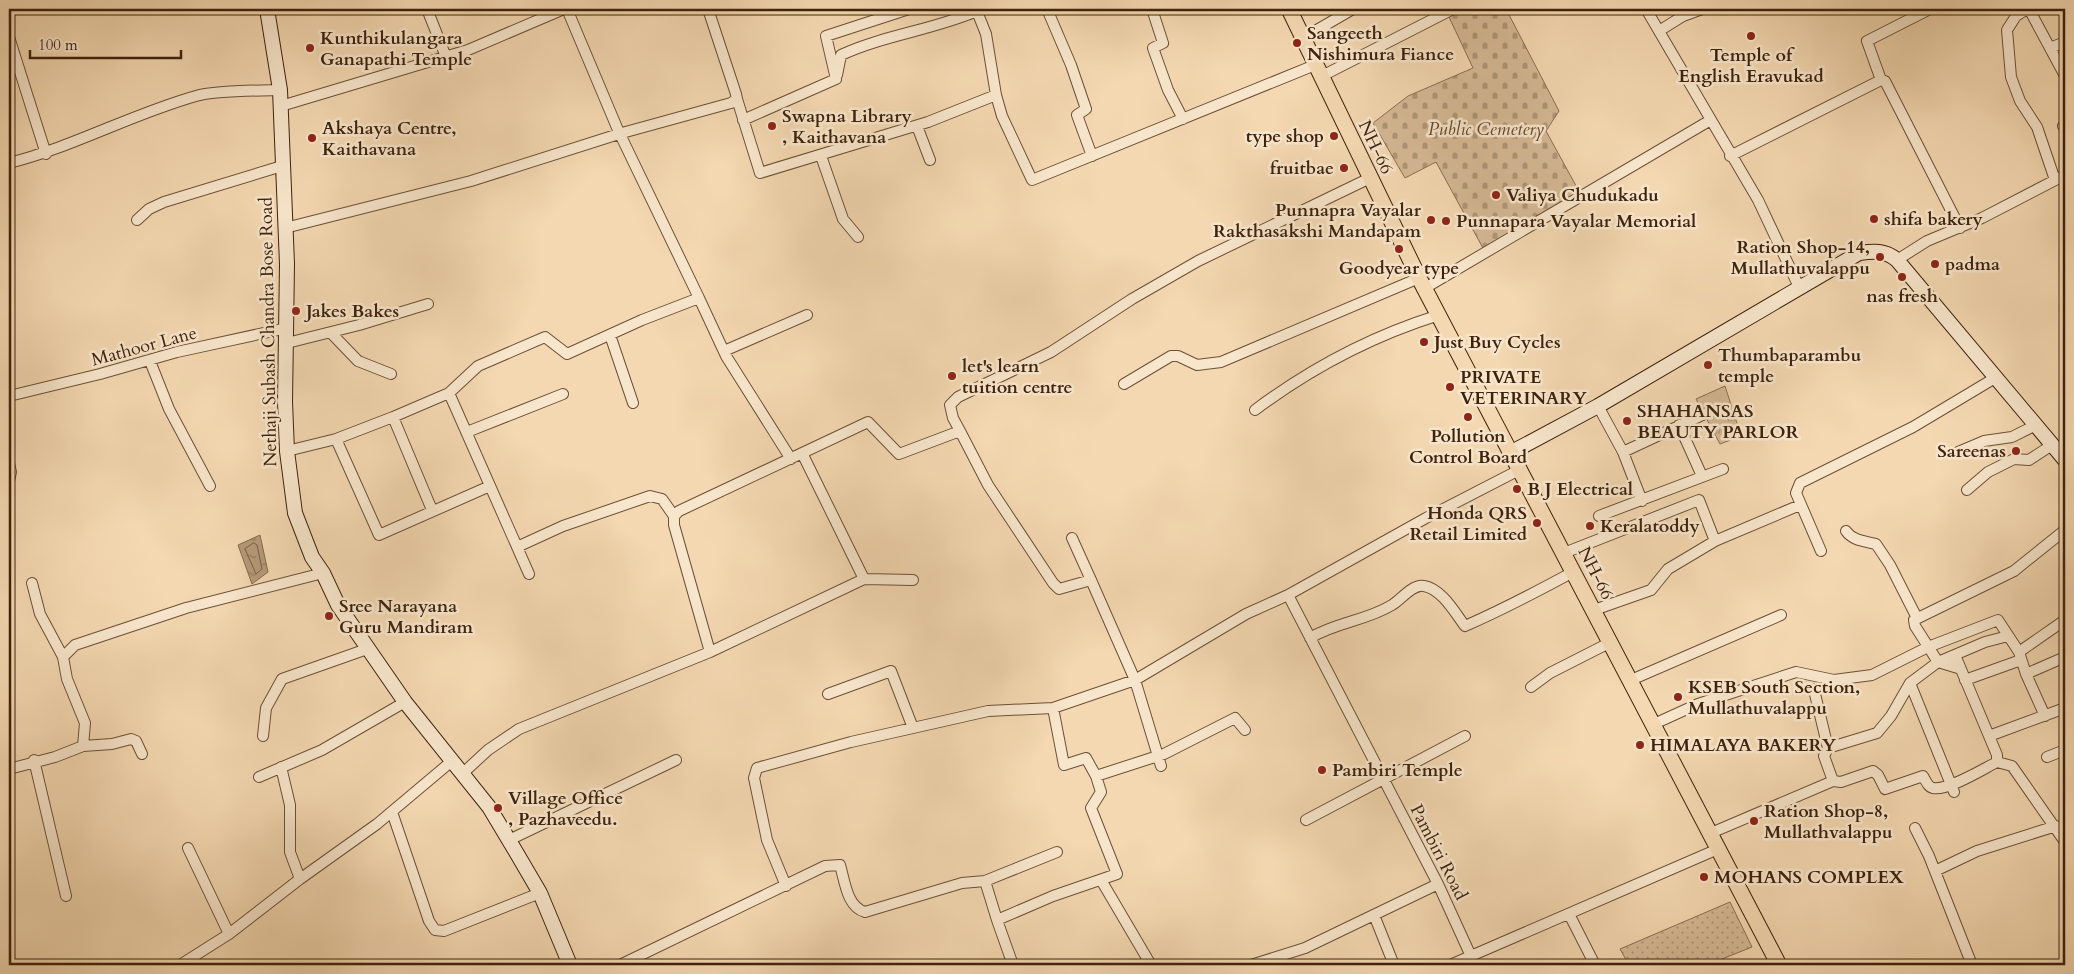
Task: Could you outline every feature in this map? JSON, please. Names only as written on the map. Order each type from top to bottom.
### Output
[{"type":"main road","name":"Nethaji Subash Chandra Bose Road","points":[[267,9],[281,106],[287,328],[285,402],[295,513],[312,557],[324,573],[338,606],[406,702],[488,807],[509,840],[540,892],[570,965]]},
{"type":"main road","name":"NH-66","points":[[1289,9],[1422,283],[1779,965]]},
{"type":"main road","points":[[1512,452],[1598,406],[1799,287],[1859,254],[1888,252],[1897,260],[2065,460]]},
{"type":"street","points":[[427,9],[446,57]]},
{"type":"street","points":[[281,106],[446,57],[566,9],[635,165],[724,351],[791,459]]},
{"type":"street","points":[[708,9],[760,173],[916,126],[996,95]]},
{"type":"street","points":[[836,79],[826,36],[909,9]]},
{"type":"street","points":[[1047,9],[1071,65],[1086,109],[1077,114],[1092,156]]},
{"type":"street","points":[[1152,9],[1163,43],[1153,48],[1168,90],[1183,119]]},
{"type":"street","points":[[1303,38],[1353,9]]},
{"type":"street","points":[[836,79],[841,55],[862,45],[948,23],[977,10],[986,34],[996,95],[1002,116],[1032,180],[1183,119],[1318,71],[1453,9]]},
{"type":"street","points":[[1646,9],[1730,156],[1758,200],[1799,287]]},
{"type":"street","points":[[1658,31],[1683,16],[1702,9]]},
{"type":"street","points":[[1930,9],[1867,41],[1881,80],[1888,83],[1960,228]]},
{"type":"street","points":[[2055,180],[2037,127],[2020,101],[2011,77],[2007,30],[2016,16],[2028,9],[2065,76]]},
{"type":"street","points":[[9,37],[46,154]]},
{"type":"street","points":[[2050,48],[2065,42]]},
{"type":"street","points":[[743,120],[836,79]]},
{"type":"street","points":[[1730,156],[1881,80]]},
{"type":"street","points":[[9,163],[46,154],[85,136],[198,96],[280,90]]},
{"type":"street","points":[[285,228],[471,181],[622,133],[731,103],[737,99]]},
{"type":"street","points":[[1124,384],[1171,356],[1178,356],[1198,365],[1221,362],[1422,283],[1710,120]]},
{"type":"street","points":[[2065,125],[2063,126],[2065,129]]},
{"type":"street","points":[[916,126],[930,160]]},
{"type":"street","points":[[820,156],[843,219],[858,237]]},
{"type":"street","points":[[137,220],[149,209],[164,202],[282,166]]},
{"type":"street","points":[[1897,260],[1927,241],[1960,228],[2065,175]]},
{"type":"street","points":[[1091,580],[1059,589],[1053,583],[988,485],[950,411],[950,406],[958,397],[1052,352],[1132,299],[1198,261],[1370,178]]},
{"type":"street","points":[[288,450],[336,439],[394,417],[449,392],[478,366],[545,337],[567,354],[700,298]]},
{"type":"street","points":[[287,343],[332,333],[428,304]]},
{"type":"street","points":[[724,351],[807,315]]},
{"type":"street","points":[[1255,410],[1316,368],[1385,334],[1439,315]]},
{"type":"street","name":"Mathoor Lane","points":[[9,396],[150,361],[177,352],[287,328]]},
{"type":"street","points":[[332,333],[358,361],[391,374]]},
{"type":"street","points":[[610,335],[633,403]]},
{"type":"street","points":[[150,361],[169,409],[210,486]]},
{"type":"street","points":[[1821,551],[1796,493],[1800,484],[1913,427],[1995,378]]},
{"type":"street","points":[[449,392],[529,574]]},
{"type":"street","points":[[467,432],[563,394]]},
{"type":"street","points":[[1598,406],[1623,452],[1642,500]]},
{"type":"street","points":[[1623,452],[1711,411]]},
{"type":"street","points":[[394,417],[432,510]]},
{"type":"street","points":[[674,516],[684,508],[868,422],[899,454],[960,431]]},
{"type":"street","points":[[1679,425],[1702,476]]},
{"type":"street","points":[[1958,452],[1984,441],[2012,437],[2036,425]]},
{"type":"street","points":[[336,439],[379,535],[490,486]]},
{"type":"street","points":[[1967,490],[1988,472],[2014,459],[2029,460],[2052,444]]},
{"type":"street","points":[[802,453],[864,579]]},
{"type":"street","points":[[9,463],[11,472],[9,481]]},
{"type":"street","points":[[786,886],[767,840],[754,778],[757,768],[988,711],[1053,708],[1135,680],[1246,614],[1288,595],[1426,518],[1521,469]]},
{"type":"street","points":[[1599,516],[1723,469]]},
{"type":"street","points":[[517,547],[564,526],[650,496],[662,499],[674,516],[674,526],[710,652]]},
{"type":"street","points":[[1564,553],[1699,500],[1715,541]]},
{"type":"street","points":[[1594,610],[1650,590],[1668,569],[1715,541],[1800,505]]},
{"type":"street","points":[[1917,618],[2014,571],[2065,530]]},
{"type":"street","points":[[1846,531],[1850,536],[1859,540],[1876,544],[1890,565],[1917,618],[1915,626],[1938,662],[1961,669]]},
{"type":"street","points":[[1072,538],[1135,680],[1159,761]]},
{"type":"street","points":[[1310,638],[1324,629],[1366,618],[1392,605],[1416,587],[1424,586],[1437,592],[1465,626],[1499,612],[1524,596],[1573,572]]},
{"type":"street","points":[[63,657],[75,645],[186,608],[324,573]]},
{"type":"street","points":[[462,774],[488,750],[519,729],[710,652],[864,579],[912,580]]},
{"type":"street","points":[[32,583],[40,614],[63,657],[67,679],[85,723],[83,746]]},
{"type":"street","name":"Pambiri Road","points":[[1288,595],[1438,884],[1474,961]]},
{"type":"street","points":[[1631,680],[1781,615]]},
{"type":"street","points":[[1833,781],[1824,756],[1828,748],[1814,690],[1834,680],[1872,675],[1928,647],[1998,620],[2020,656],[2045,716]]},
{"type":"street","points":[[1965,680],[2020,656],[2065,620]]},
{"type":"street","points":[[1828,748],[1877,733],[1891,716],[1910,683],[1938,662],[1985,642],[2008,636]]},
{"type":"street","points":[[1530,687],[1550,673],[1611,642]]},
{"type":"street","points":[[263,736],[266,708],[282,679],[367,649]]},
{"type":"street","points":[[1955,655],[1997,755],[1997,762]]},
{"type":"street","points":[[2026,674],[2065,657]]},
{"type":"street","points":[[828,694],[891,671],[913,728]]},
{"type":"street","points":[[1654,724],[1698,704],[1796,672],[1834,680]]},
{"type":"street","points":[[1910,683],[1953,788]]},
{"type":"street","points":[[259,777],[322,750],[406,702]]},
{"type":"street","points":[[997,920],[1053,896],[1117,874],[1091,808],[1101,792],[1096,776],[1086,758],[1064,765],[1053,708]]},
{"type":"street","points":[[1989,736],[2065,708]]},
{"type":"street","points":[[1096,776],[1159,761],[1235,718],[1245,730]]},
{"type":"street","points":[[1306,820],[1465,736]]},
{"type":"street","points":[[9,769],[34,760],[55,757],[83,746],[112,744],[131,738],[136,741],[142,754]]},
{"type":"street","points":[[2047,757],[2065,750]]},
{"type":"street","points":[[34,760],[66,896]]},
{"type":"street","points":[[509,840],[676,760]]},
{"type":"street","points":[[180,965],[229,934],[392,812],[452,761]]},
{"type":"street","points":[[1711,833],[1833,781],[1841,782],[1873,771],[1878,775],[1885,789],[1923,776],[1929,786],[1934,788],[1953,788],[1997,762],[2012,766],[2056,826],[2065,842]]},
{"type":"street","points":[[281,768],[290,805],[290,852],[300,879]]},
{"type":"street","points":[[392,812],[429,921],[435,930],[444,931],[540,892]]},
{"type":"street","points":[[1935,871],[1977,851],[2056,826]]},
{"type":"street","points":[[1915,828],[1935,871],[1972,965]]},
{"type":"street","points":[[188,848],[229,934]]},
{"type":"street","points":[[1450,965],[1474,961],[1569,914],[1718,849]]},
{"type":"street","points":[[620,965],[825,866],[840,865],[850,901],[858,910],[865,912],[962,883],[986,881],[1057,852]]},
{"type":"street","points":[[1101,880],[1151,965]]},
{"type":"street","points":[[986,881],[1012,965]]},
{"type":"street","points":[[1250,965],[1305,948],[1438,884]]},
{"type":"street","points":[[1569,914],[1595,965]]},
{"type":"street","points":[[1374,915],[1394,965]]},
{"type":"green space","name":"Public Cemetery","points":[[1461,9],[1506,9],[1559,111],[1546,131],[1580,193],[1484,250],[1436,162],[1405,178],[1373,123],[1408,96],[1473,68],[1448,15]]},
{"type":"green space","points":[[1725,386],[1741,436],[1720,444],[1696,399]]},
{"type":"green space","points":[[1730,902],[1752,947],[1707,965],[1629,965],[1620,949]]},
{"type":"water","points":[[260,535],[268,572],[252,584],[238,545]]},
{"type":"place","name":"Temple of English Eravukad","points":[[1751,36]]},
{"type":"place","name":"Sangeeth Nishimura Fiance","points":[[1297,43]]},
{"type":"place","name":"Kunthikulangara Ganapathi Temple","points":[[310,48]]},
{"type":"place","name":"Swapna Library , Kaithavana","points":[[772,126]]},
{"type":"place","name":"type shop","points":[[1334,136]]},
{"type":"place","name":"Akshaya Centre, Kaithavana","points":[[312,138]]},
{"type":"place","name":"fruitbae","points":[[1344,168]]},
{"type":"place","name":"Valiya Chudukadu","points":[[1496,195]]},
{"type":"place","name":"shifa bakery","points":[[1874,219]]},
{"type":"place","name":"Punnapra Vayalar Rakthasakshi Mandapam","points":[[1431,220]]},
{"type":"place","name":"Punnapara Vayalar Memorial","points":[[1446,221]]},
{"type":"place","name":"Goodyear type","points":[[1399,249]]},
{"type":"place","name":"Ration Shop-14, Mullathuvalappu","points":[[1880,257]]},
{"type":"place","name":"padma","points":[[1935,264]]},
{"type":"place","name":"nas fresh","points":[[1902,277]]},
{"type":"place","name":"Jakes Bakes","points":[[296,311]]},
{"type":"place","name":"Just Buy Cycles","points":[[1424,342]]},
{"type":"place","name":"Thumbaparambu temple","points":[[1708,365]]},
{"type":"place","name":"let's learn tuition centre","points":[[952,376]]},
{"type":"place","name":"PRIVATE VETERINARY","points":[[1450,387]]},
{"type":"place","name":"Pollution Control Board","points":[[1468,417]]},
{"type":"place","name":"SHAHANSAS BEAUTY PARLOR","points":[[1627,421]]},
{"type":"place","name":"Sareenas","points":[[2016,451]]},
{"type":"place","name":"B J Electrical","points":[[1517,489]]},
{"type":"place","name":"Honda QRS Retail Limited","points":[[1537,523]]},
{"type":"place","name":"Keralatoddy","points":[[1590,526]]},
{"type":"place","name":"Sree Narayana Guru Mandiram","points":[[329,616]]},
{"type":"place","name":"KSEB South Section, Mullathuvalappu","points":[[1678,697]]},
{"type":"place","name":"HIMALAYA BAKERY","points":[[1640,745]]},
{"type":"place","name":"Pambiri Temple","points":[[1322,770]]},
{"type":"place","name":"Village Office , Pazhaveedu.","points":[[498,808]]},
{"type":"place","name":"Ration Shop-8, Mullathvalappu","points":[[1754,821]]},
{"type":"place","name":"MOHANS COMPLEX","points":[[1704,877]]}]
